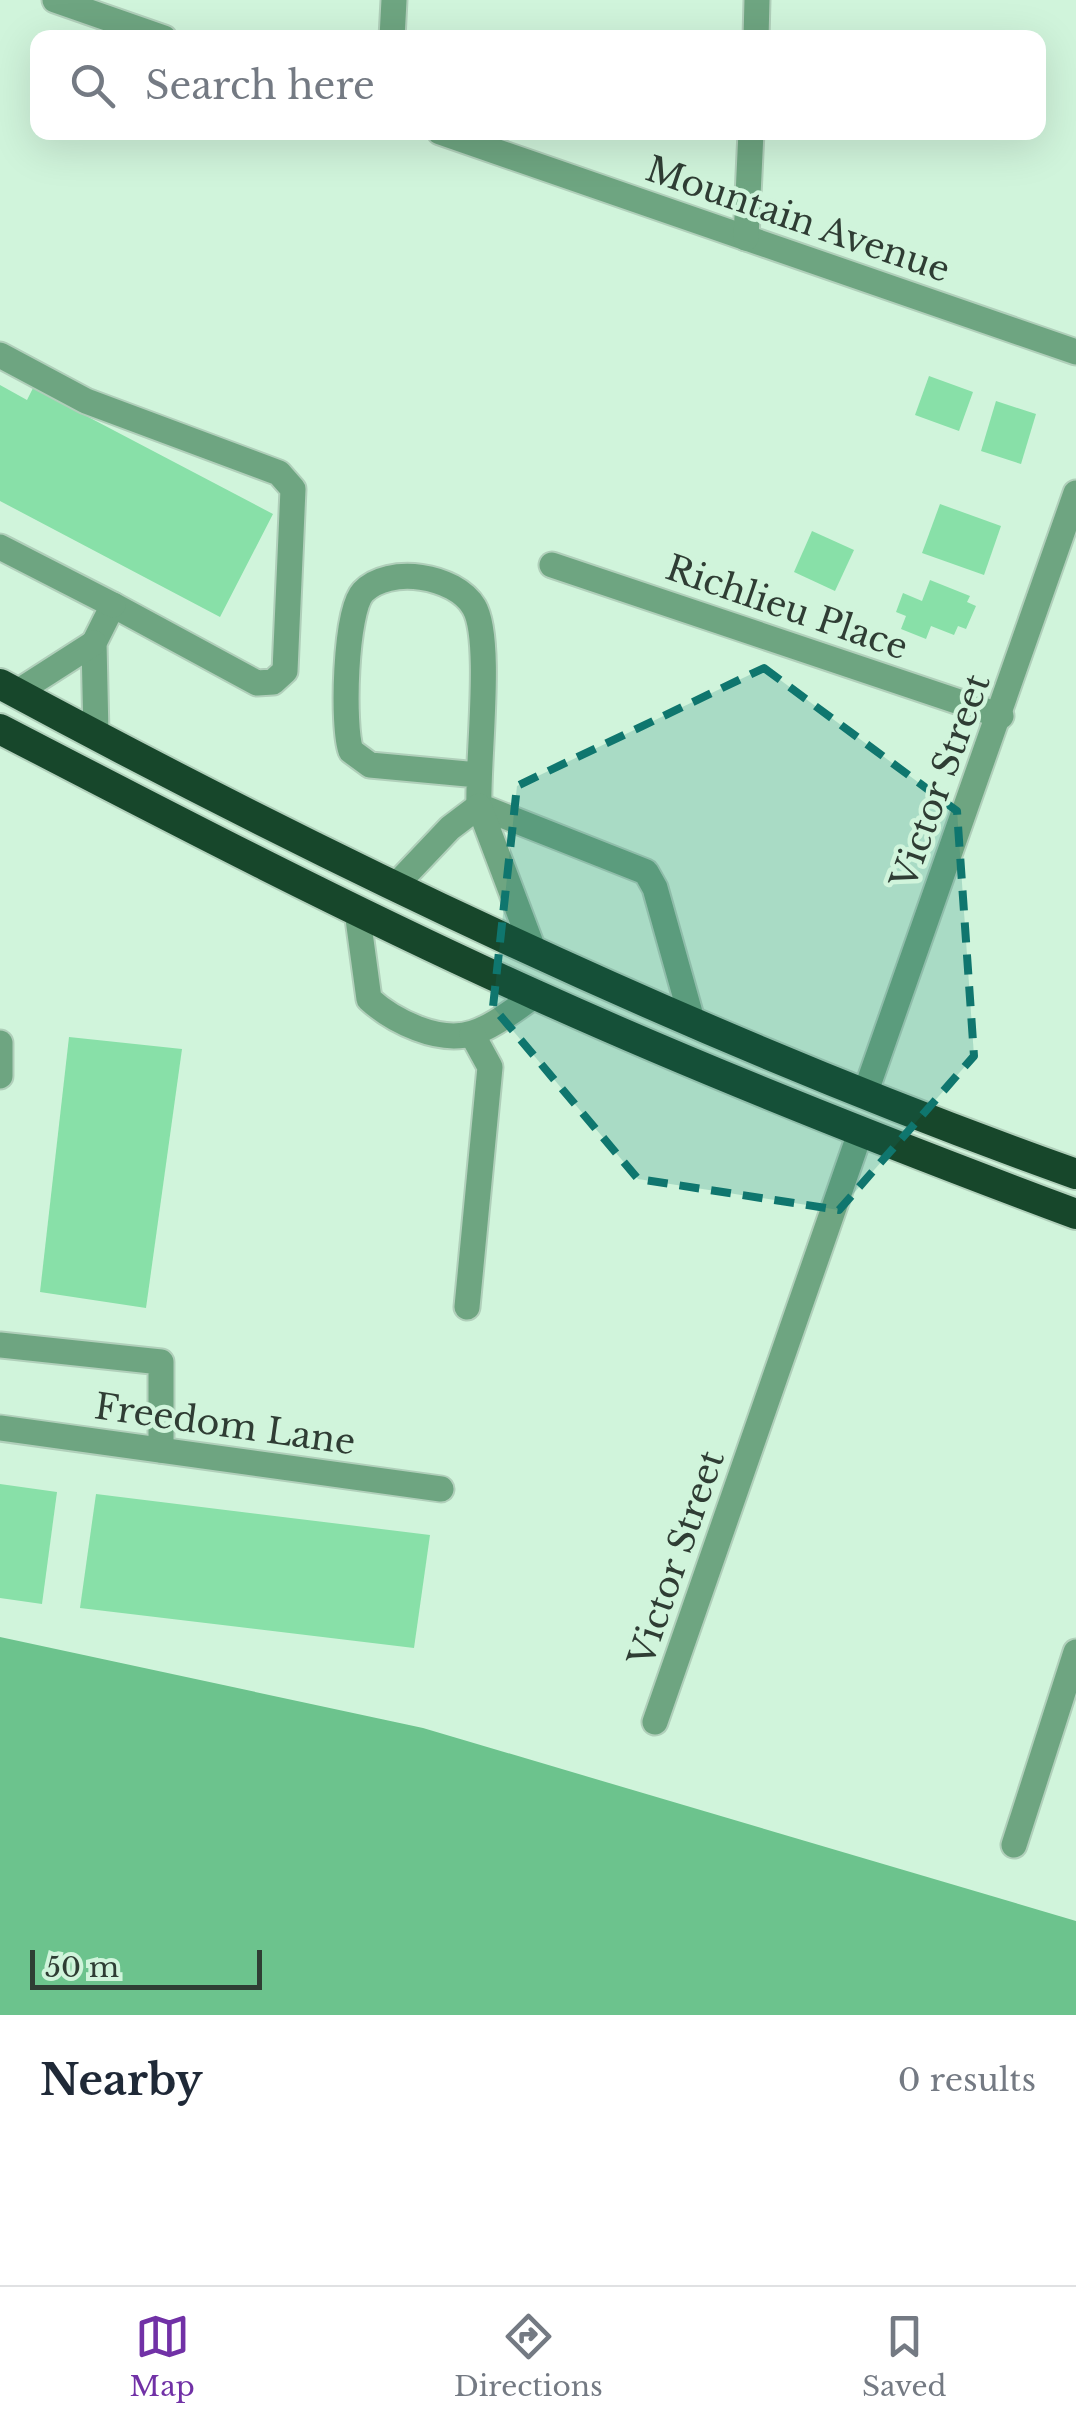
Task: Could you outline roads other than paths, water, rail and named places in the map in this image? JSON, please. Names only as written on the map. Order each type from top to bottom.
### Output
[{"type":"highway","points":[[8,689],[396,886],[533,950],[692,1020],[1076,1174]]},
{"type":"highway","points":[[0,729],[358,911],[536,995],[860,1133],[1076,1214]]},
{"type":"street","points":[[55,0],[141,30]]},
{"type":"street","points":[[392,30],[394,0]]},
{"type":"street","points":[[756,30],[757,0]]},
{"type":"street","name":"Mountain Avenue","points":[[463,140],[1076,352]]},
{"type":"street","points":[[746,238],[751,140]]},
{"type":"street","points":[[0,355],[86,401],[279,473],[292,485],[287,665],[273,682],[248,679],[0,547]]},
{"type":"street","name":"Victor Street","points":[[866,1091],[1001,716],[1076,493]]},
{"type":"street","name":"Richlieu Place","points":[[552,565],[1001,716]]},
{"type":"street","points":[[478,776],[370,764],[352,750],[347,729],[353,610],[364,592],[386,580],[419,577],[450,586],[474,607],[482,639],[479,806],[533,950]]},
{"type":"street","points":[[96,735],[94,643],[113,605]]},
{"type":"street","points":[[8,689],[94,643]]},
{"type":"street","points":[[396,886],[450,828],[479,806]]},
{"type":"street","points":[[479,806],[646,872],[655,888],[692,1020]]},
{"type":"street","points":[[358,911],[369,1000],[402,1023],[442,1033],[472,1034],[536,995]]},
{"type":"street","points":[[467,1307],[490,1067],[472,1034]]},
{"type":"street","points":[[0,1043],[0,1076]]},
{"type":"street","name":"Victor Street","points":[[655,1722],[860,1133]]},
{"type":"street","points":[[0,1345],[161,1362],[160,1450]]},
{"type":"street","name":"Freedom Lane","points":[[0,1428],[441,1489]]},
{"type":"street","points":[[1014,1845],[1076,1652]]}]
